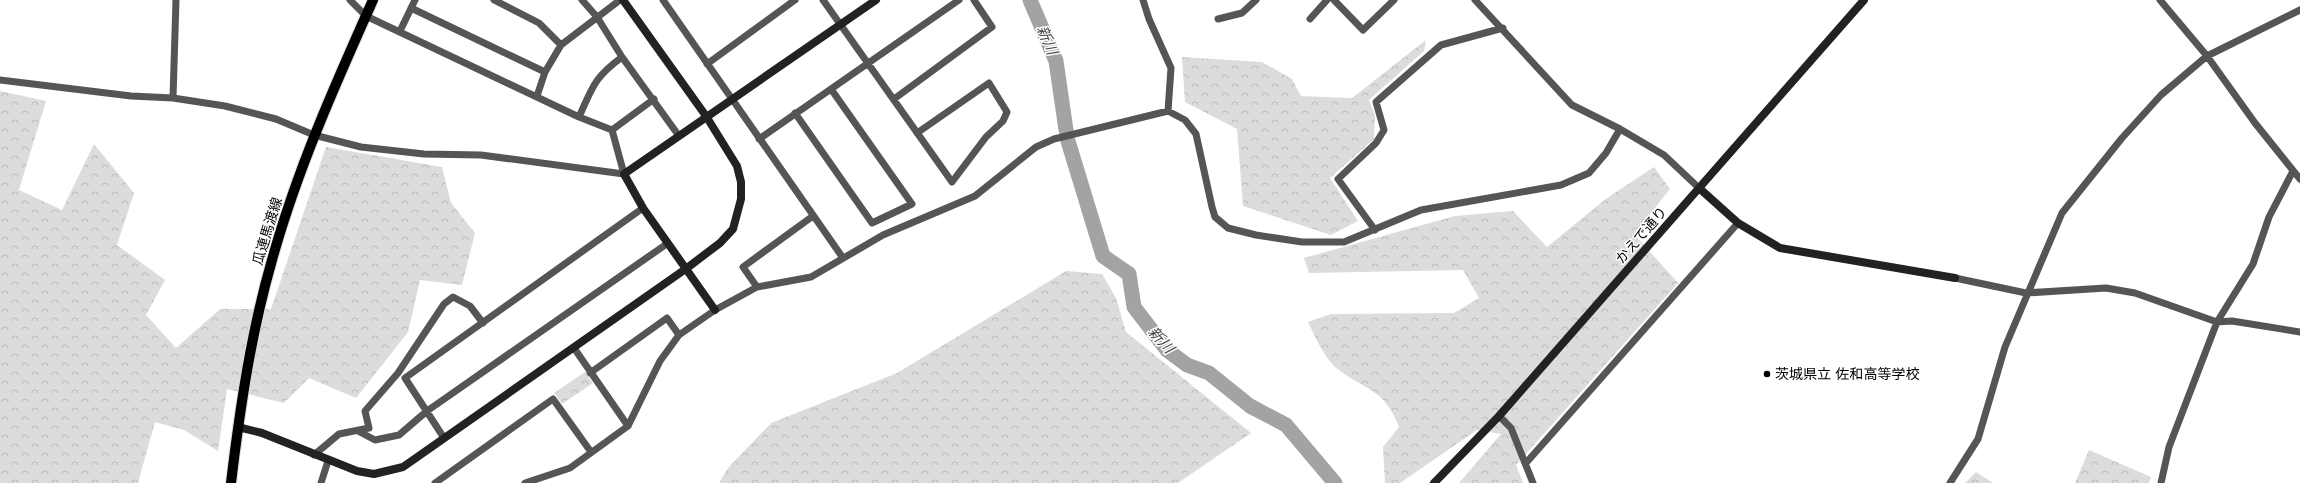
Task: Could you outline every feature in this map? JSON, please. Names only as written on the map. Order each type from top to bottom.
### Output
[{"type":"main road","name":"瓜連馬渡線","points":[[231,483],[238,427],[252,345],[271,260],[314,135],[373,0]]},
{"type":"street","points":[[173,98],[176,0]]},
{"type":"street","points":[[350,0],[366,16],[538,96],[579,117],[612,130]]},
{"type":"street","points":[[400,31],[415,0]]},
{"type":"street","points":[[494,0],[539,23],[561,45]]},
{"type":"street","points":[[582,0],[597,17],[622,57],[654,99],[679,136]]},
{"type":"street","points":[[538,96],[545,72],[561,45],[620,0]]},
{"type":"street","points":[[238,427],[262,433],[328,461],[357,471],[374,474],[403,467],[687,268],[720,243],[733,229],[741,199],[741,182],[737,166],[706,116],[623,0]]},
{"type":"street","points":[[663,0],[731,100],[843,258]]},
{"type":"street","points":[[707,64],[795,0]]},
{"type":"street","points":[[823,0],[894,99],[917,133],[952,182],[986,137],[1003,121],[1006,112],[989,83],[917,133]]},
{"type":"street","points":[[0,80],[131,96],[173,98],[225,106],[276,119],[314,135],[361,147],[424,154],[480,155],[624,174],[876,0]]},
{"type":"street","points":[[759,139],[959,0]]},
{"type":"street","points":[[894,99],[992,27],[974,0]]},
{"type":"street","points":[[1143,0],[1149,19],[1171,68],[1168,111]]},
{"type":"street","points":[[1218,19],[1242,13],[1256,0]]},
{"type":"street","points":[[1310,19],[1327,0]]},
{"type":"street","points":[[1334,0],[1363,30],[1394,0]]},
{"type":"street","points":[[1475,0],[1503,28],[1572,106],[1620,129],[1664,155],[1738,223],[1780,248],[1955,278],[2026,293],[2106,288],[2135,293],[2217,322],[2232,321],[2300,332]]},
{"type":"street","name":"かえで通り","points":[[1434,483],[1499,416],[1864,0]]},
{"type":"street","points":[[2160,0],[2207,56],[2255,124],[2300,179]]},
{"type":"street","points":[[411,8],[545,72]]},
{"type":"street","points":[[1950,483],[1978,439],[2005,347],[2026,293],[2062,213],[2122,138],[2161,95],[2207,56],[2300,10]]},
{"type":"street","points":[[1376,230],[1338,179],[1376,143],[1384,130],[1376,102],[1441,45],[1503,28]]},
{"type":"street","points":[[579,117],[594,83],[602,73],[622,57]]},
{"type":"street","points":[[795,113],[872,223],[912,204],[831,89]]},
{"type":"street","points":[[612,130],[654,99]]},
{"type":"street","points":[[525,483],[570,468],[628,426],[660,361],[679,335],[715,310],[757,287],[811,277],[883,235],[975,196],[1036,147],[1054,139],[1168,111],[1185,120],[1196,134],[1214,213],[1221,223],[1228,228],[1256,235],[1302,242],[1344,242],[1376,230],[1420,210],[1561,185],[1589,173],[1606,153],[1620,129]]},
{"type":"street","points":[[612,130],[624,174],[643,208],[687,268],[715,310]]},
{"type":"street","points":[[2161,483],[2169,447],[2217,322],[2253,264],[2269,217],[2293,171]]},
{"type":"street","points":[[444,438],[405,378],[643,208]]},
{"type":"street","points":[[757,287],[743,267],[813,216]]},
{"type":"street","points":[[1526,462],[1738,223]]},
{"type":"street","points":[[358,431],[375,440],[399,435],[427,412],[668,243]]},
{"type":"street","points":[[314,455],[339,434],[369,428],[365,411],[398,373],[444,304],[453,297],[470,306],[483,323]]},
{"type":"street","points":[[590,373],[667,318],[679,335]]},
{"type":"street","points":[[574,348],[628,426]]},
{"type":"street","points":[[435,483],[553,399],[591,452]]},
{"type":"street","points":[[1499,416],[1510,428],[1526,462],[1533,483]]},
{"type":"street","points":[[321,483],[328,461]]},
{"type":"green space","points":[[1426,40],[1424,51],[1369,100],[1375,115],[1374,139],[1330,178],[1358,221],[1331,235],[1243,206],[1237,129],[1185,102],[1182,57],[1262,62],[1292,79],[1301,96],[1352,98]]},
{"type":"green space","points":[[0,91],[46,101],[19,190],[62,210],[94,144],[134,193],[117,245],[165,280],[146,315],[176,348],[220,309],[271,309],[326,147],[442,167],[451,203],[475,233],[462,285],[420,280],[408,332],[356,398],[309,378],[284,403],[227,389],[218,451],[184,430],[155,422],[138,483],[0,483]]},
{"type":"green space","points":[[1654,167],[1670,189],[1634,234],[1678,283],[1516,465],[1523,483],[1459,483],[1501,434],[1477,430],[1400,483],[1385,483],[1383,447],[1399,427],[1394,415],[1382,398],[1340,371],[1330,361],[1321,349],[1308,322],[1331,314],[1454,313],[1479,298],[1463,270],[1309,273],[1304,258],[1455,216],[1513,211],[1547,247],[1607,198]]},
{"type":"green space","points":[[1066,271],[1102,274],[1116,298],[1126,332],[1251,433],[1178,483],[719,483],[728,468],[771,423],[897,373]]},
{"type":"green space","points":[[585,372],[593,383],[562,404],[554,393]]},
{"type":"green space","points":[[2089,450],[2151,477],[2149,483],[2075,483]]},
{"type":"green space","points":[[1976,472],[1993,483],[1965,483]]},
{"type":"waterway","name":"新川","points":[[1030,0],[1056,61],[1066,130]]},
{"type":"waterway","name":"新川","points":[[1068,141],[1103,256],[1129,274],[1134,307],[1167,350],[1187,365],[1209,373],[1250,406],[1286,425],[1335,483]]},
{"type":"place","name":"茨城県立 佐和高等学校","points":[[1767,374]]}]
